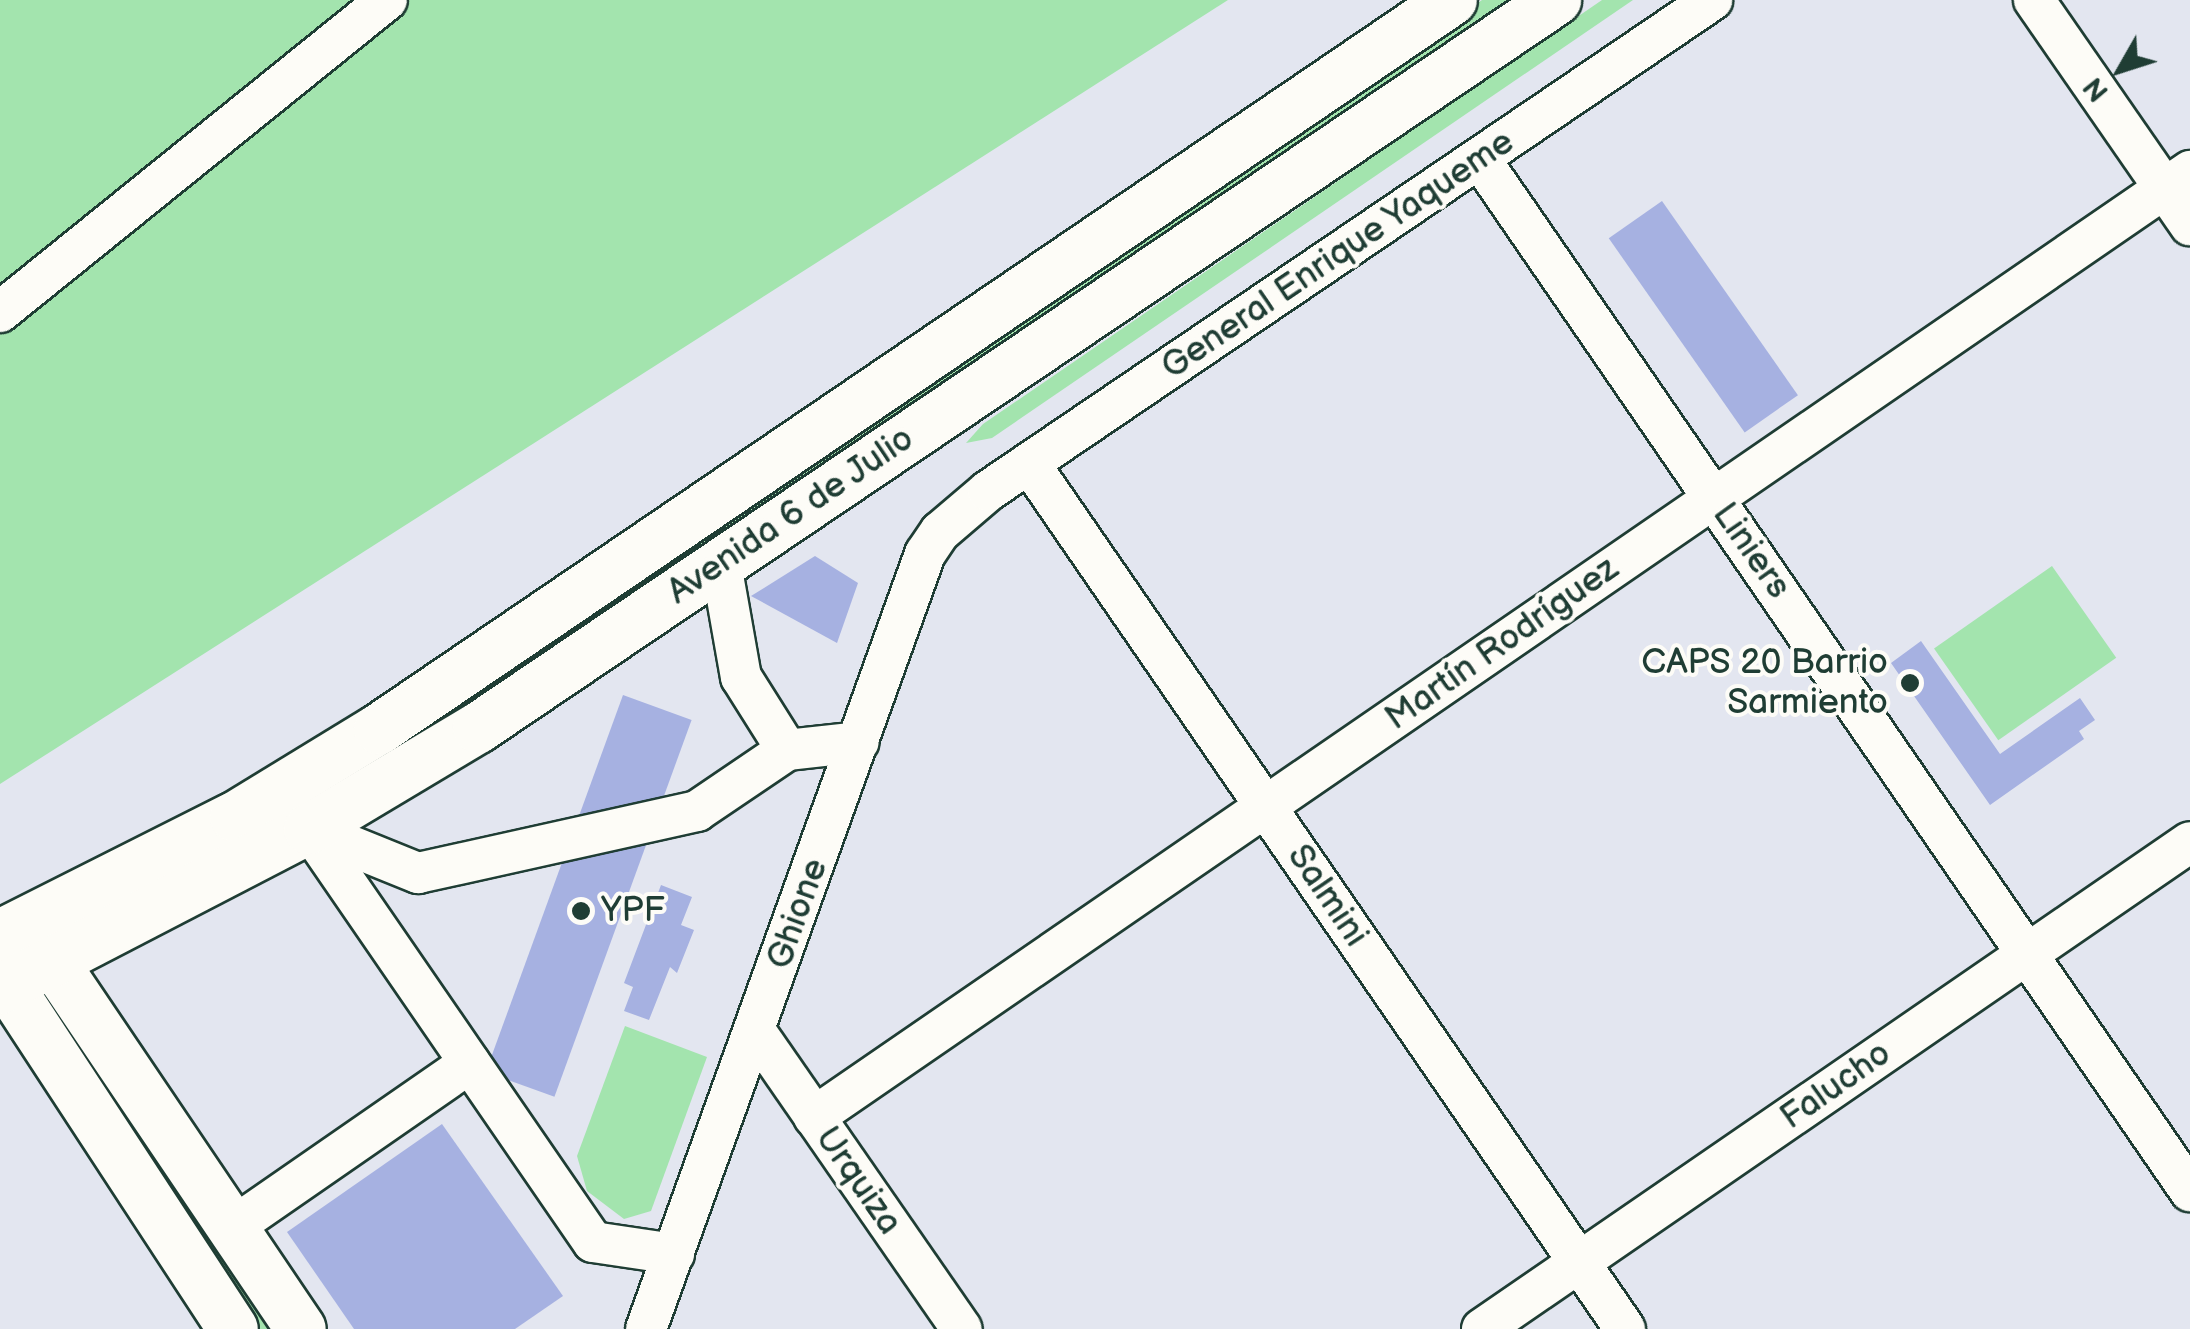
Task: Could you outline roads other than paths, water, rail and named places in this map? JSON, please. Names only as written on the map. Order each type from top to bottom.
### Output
[{"type":"main road","name":"Avenida 6 de Julio","points":[[3,982],[16,938],[234,817],[380,729],[1452,0]]},
{"type":"main road","name":"Avenida 6 de Julio","points":[[16,938],[309,829],[478,728],[1556,0]]},
{"type":"main road","points":[[16,938],[233,1227],[301,1329]]},
{"type":"main road","points":[[3,982],[233,1329]]},
{"type":"street","points":[[0,312],[343,12],[387,0]]},
{"type":"street","name":"General Enrique Yaqueme","points":[[965,510],[1712,0]]},
{"type":"street","points":[[2034,0],[2177,180],[2190,225]]},
{"type":"street","name":"Liniers","points":[[1480,159],[2190,1191]]},
{"type":"street","name":"Martín Rodríguez","points":[[814,1118],[2177,180]]},
{"type":"street","name":"Salmini","points":[[1029,463],[1625,1329]]},
{"type":"street","name":"Ghione","points":[[646,1329],[925,554],[965,510]]},
{"type":"street","points":[[721,564],[741,677],[787,750]]},
{"type":"street","points":[[309,829],[418,873],[698,811],[787,750],[859,742]]},
{"type":"street","points":[[309,829],[592,1242],[674,1254]]},
{"type":"street","name":"Falucho","points":[[1482,1329],[2190,842]]},
{"type":"street","name":"Urquiza","points":[[756,1032],[962,1329]]},
{"type":"street","points":[[233,1227],[470,1063]]},
{"type":"place","name":"CAPS 20 Barrio Sarmiento","points":[[1910,683]]},
{"type":"place","name":"YPF","points":[[581,911]]}]
